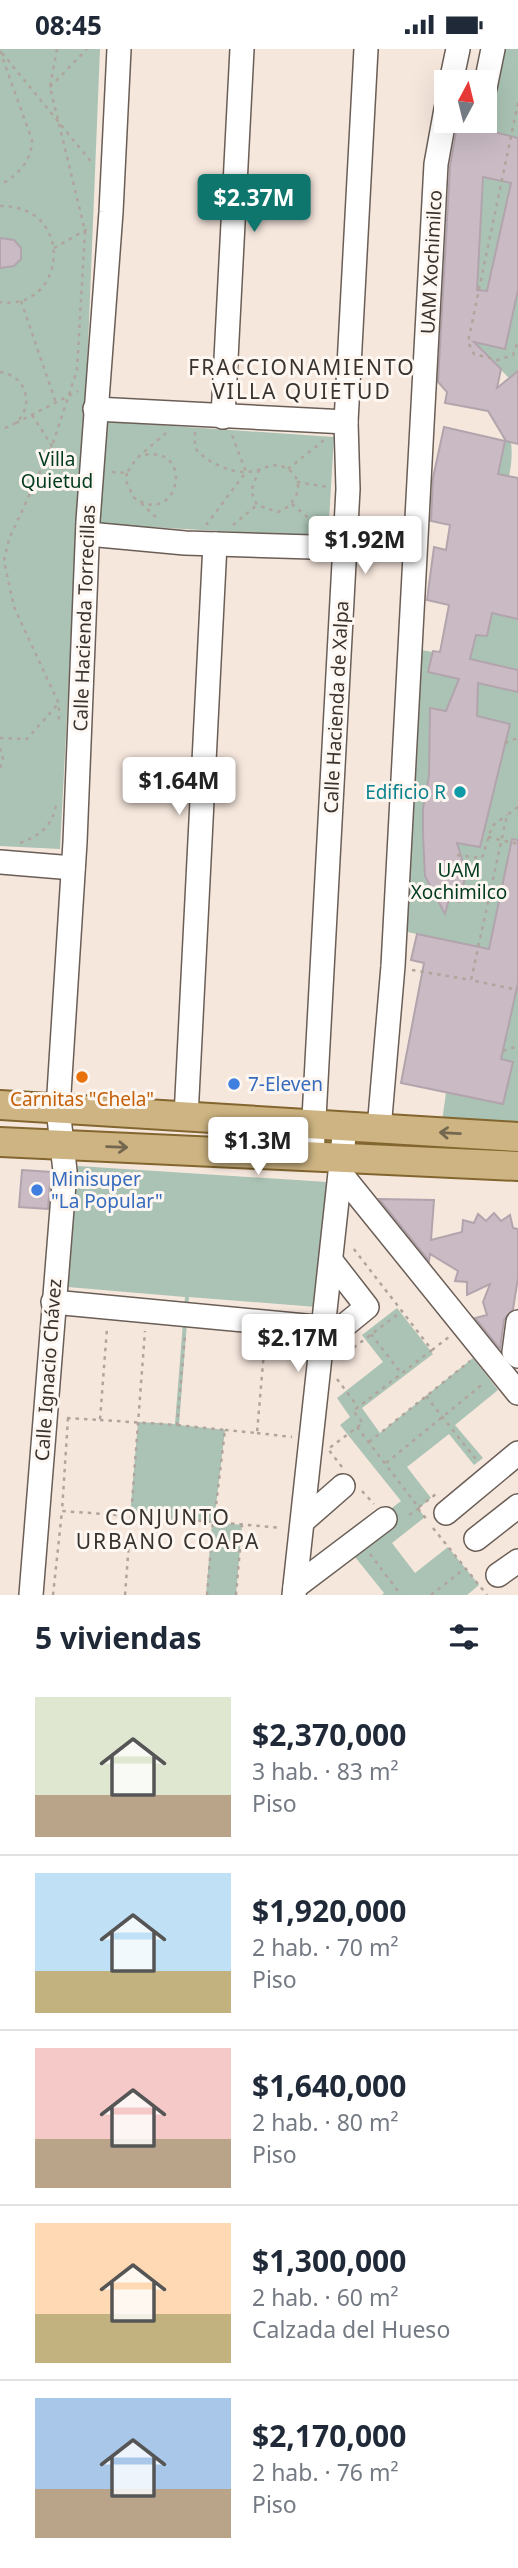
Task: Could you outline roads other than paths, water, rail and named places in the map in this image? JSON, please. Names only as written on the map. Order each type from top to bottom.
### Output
[{"type":"main road","points":[[0,1105],[518,1137]]},
{"type":"main road","points":[[0,1142],[312,1154],[342,1165],[518,1166]]},
{"type":"street","name":"Calle Hacienda Torrecillas","points":[[61,1145],[58,1109],[73,868],[91,470],[111,212],[120,49]]},
{"type":"street","points":[[223,417],[242,49]]},
{"type":"street","name":"Calle Hacienda de Xalpa","points":[[312,1154],[348,489],[346,422],[366,49]]},
{"type":"street","points":[[454,70],[458,49]]},
{"type":"street","points":[[489,70],[493,49]]},
{"type":"street","name":"UAM Xochimilco","points":[[379,1129],[393,966],[436,164],[442,133]]},
{"type":"street","points":[[95,409],[346,422]]},
{"type":"street","points":[[88,528],[192,543],[345,548]]},
{"type":"street","points":[[186,1117],[215,544]]},
{"type":"street","points":[[5,853],[73,868]]},
{"type":"street","points":[[295,1591],[297,1525],[326,1343],[332,1262],[340,1238],[345,1126]]},
{"type":"street","name":"Calle Ignacio Chávez","points":[[31,1595],[65,1171],[61,1145]]},
{"type":"street","points":[[342,1165],[372,1213],[518,1393]]},
{"type":"street","points":[[340,1238],[359,1218],[372,1213]]},
{"type":"street","points":[[326,1343],[367,1307],[332,1262]]},
{"type":"street","points":[[53,1302],[267,1322],[326,1343]]},
{"type":"street","points":[[518,1322],[514,1352],[518,1356]]},
{"type":"street","points":[[446,1513],[518,1453]]},
{"type":"street","points":[[297,1525],[344,1486]]},
{"type":"street","points":[[476,1539],[518,1506]]},
{"type":"street","points":[[295,1591],[385,1519]]},
{"type":"street","points":[[492,1585],[518,1561]]},
{"type":"place","name":"Edificio R","points":[[460,792]]},
{"type":"place","name":"Carnitas \"Chela\"","points":[[82,1077]]},
{"type":"place","name":"7-Eleven","points":[[234,1084]]},
{"type":"place","name":"Minisuper \"La Popular\"","points":[[37,1190]]},
{"type":"district","name":"FRACCIONAMIENTO VILLA QUIETUD","points":[[302,379]]},
{"type":"district","name":"CONJUNTO URBANO COAPA","points":[[168,1529]]},
{"type":"park label","name":"Villa Quietud","points":[[57,470]]}]
